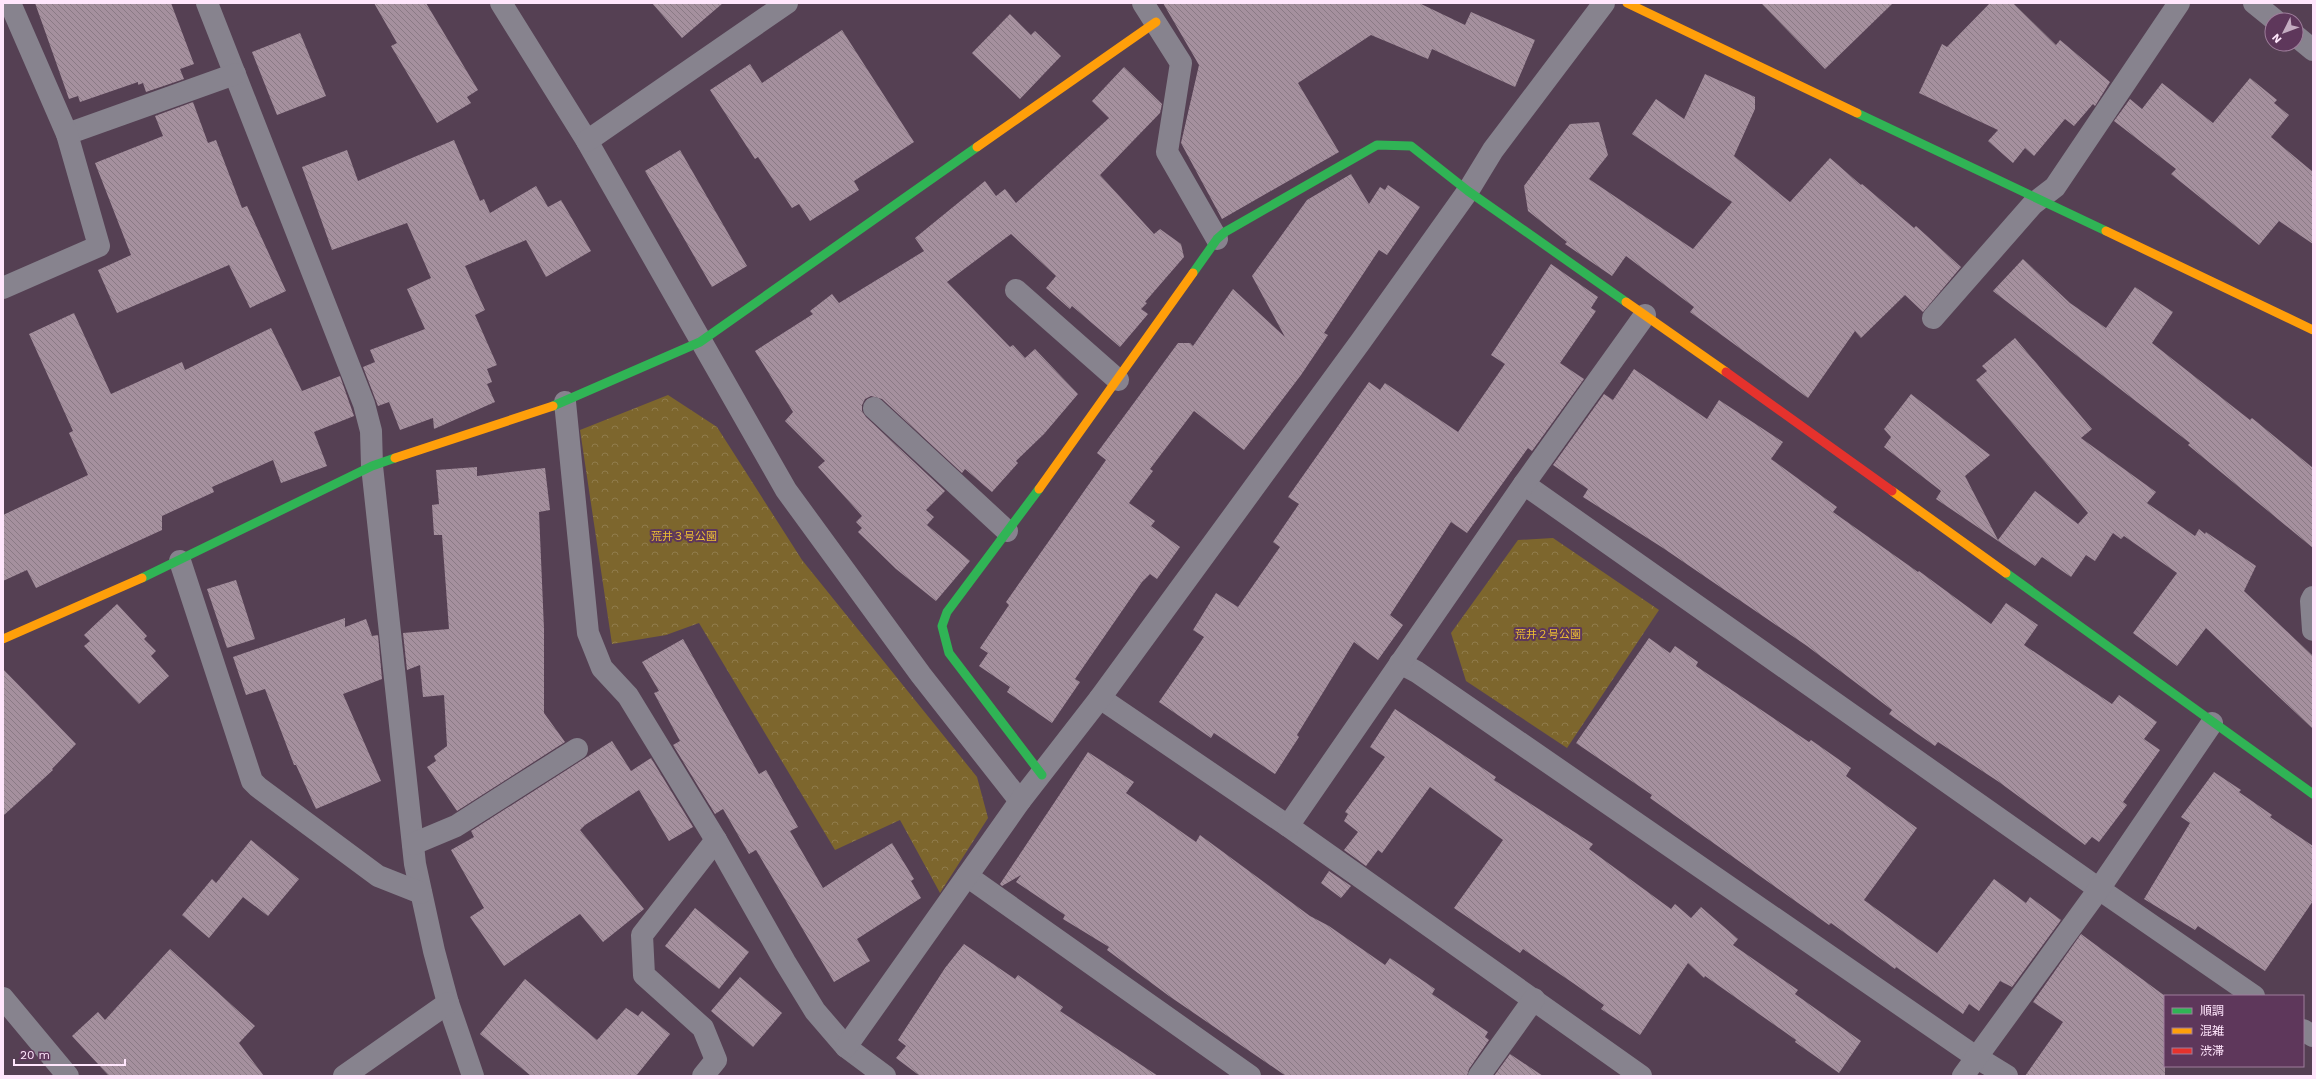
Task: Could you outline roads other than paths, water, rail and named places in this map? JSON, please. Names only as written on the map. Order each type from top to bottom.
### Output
[{"type":"street","points":[[3,288],[99,246],[67,134],[10,3]]},
{"type":"street","points":[[207,3],[364,404],[371,431],[372,466],[413,844],[421,893],[434,951],[448,1003],[473,1076]]},
{"type":"street","points":[[501,3],[586,141],[786,490],[921,675],[1020,801]]},
{"type":"street","points":[[586,141],[787,3]]},
{"type":"street","points":[[1143,3],[1181,63],[1167,152],[1217,239]]},
{"type":"street","points":[[846,1046],[1020,801],[1042,775],[1100,698],[1468,191],[1493,150],[1604,3]]},
{"type":"street","points":[[1627,3],[2313,330]]},
{"type":"street","points":[[1933,318],[2032,204],[2055,187],[2179,3]]},
{"type":"street","points":[[2254,3],[2265,12]]},
{"type":"street","points":[[3,639],[180,561],[372,466],[565,402],[700,342],[1156,22]]},
{"type":"street","points":[[2304,43],[2313,50]]},
{"type":"street","points":[[67,134],[235,74]]},
{"type":"street","points":[[1042,775],[949,653],[942,626],[948,612],[1118,380],[1217,239],[1225,232],[1377,145],[1411,146],[1468,191],[1645,315],[2313,794]]},
{"type":"street","points":[[1016,290],[1118,380]]},
{"type":"street","points":[[1288,826],[1524,484],[1645,315]]},
{"type":"street","points":[[565,402],[588,633],[602,668],[628,696],[716,840],[815,1011],[846,1046],[885,1076]]},
{"type":"street","points":[[874,408],[1007,531]]},
{"type":"street","points":[[1524,484],[2100,890],[2253,995]]},
{"type":"street","points":[[180,561],[252,781],[378,876],[421,893]]},
{"type":"street","points":[[2313,597],[2311,601],[2313,630]]},
{"type":"street","points":[[1400,663],[1430,681],[1976,1058],[2007,1076]]},
{"type":"street","points":[[1100,698],[1288,826],[1641,1076]]},
{"type":"street","points":[[1963,1076],[2100,890],[2212,723]]},
{"type":"street","points":[[413,844],[456,826],[577,748]]},
{"type":"street","points":[[703,1076],[716,1060],[703,1028],[644,975],[642,935],[716,840]]},
{"type":"street","points":[[967,876],[1250,1076]]},
{"type":"street","points":[[3,998],[68,1076]]},
{"type":"street","points":[[1479,1076],[1534,999]]},
{"type":"street","points":[[344,1076],[448,1003]]},
{"type":"street","points":[[2304,1031],[2313,1036]]},
{"type":"park label","name":"荒井３号公園","points":[[684,536]]},
{"type":"park label","name":"荒井２号公園","points":[[1548,634]]}]
